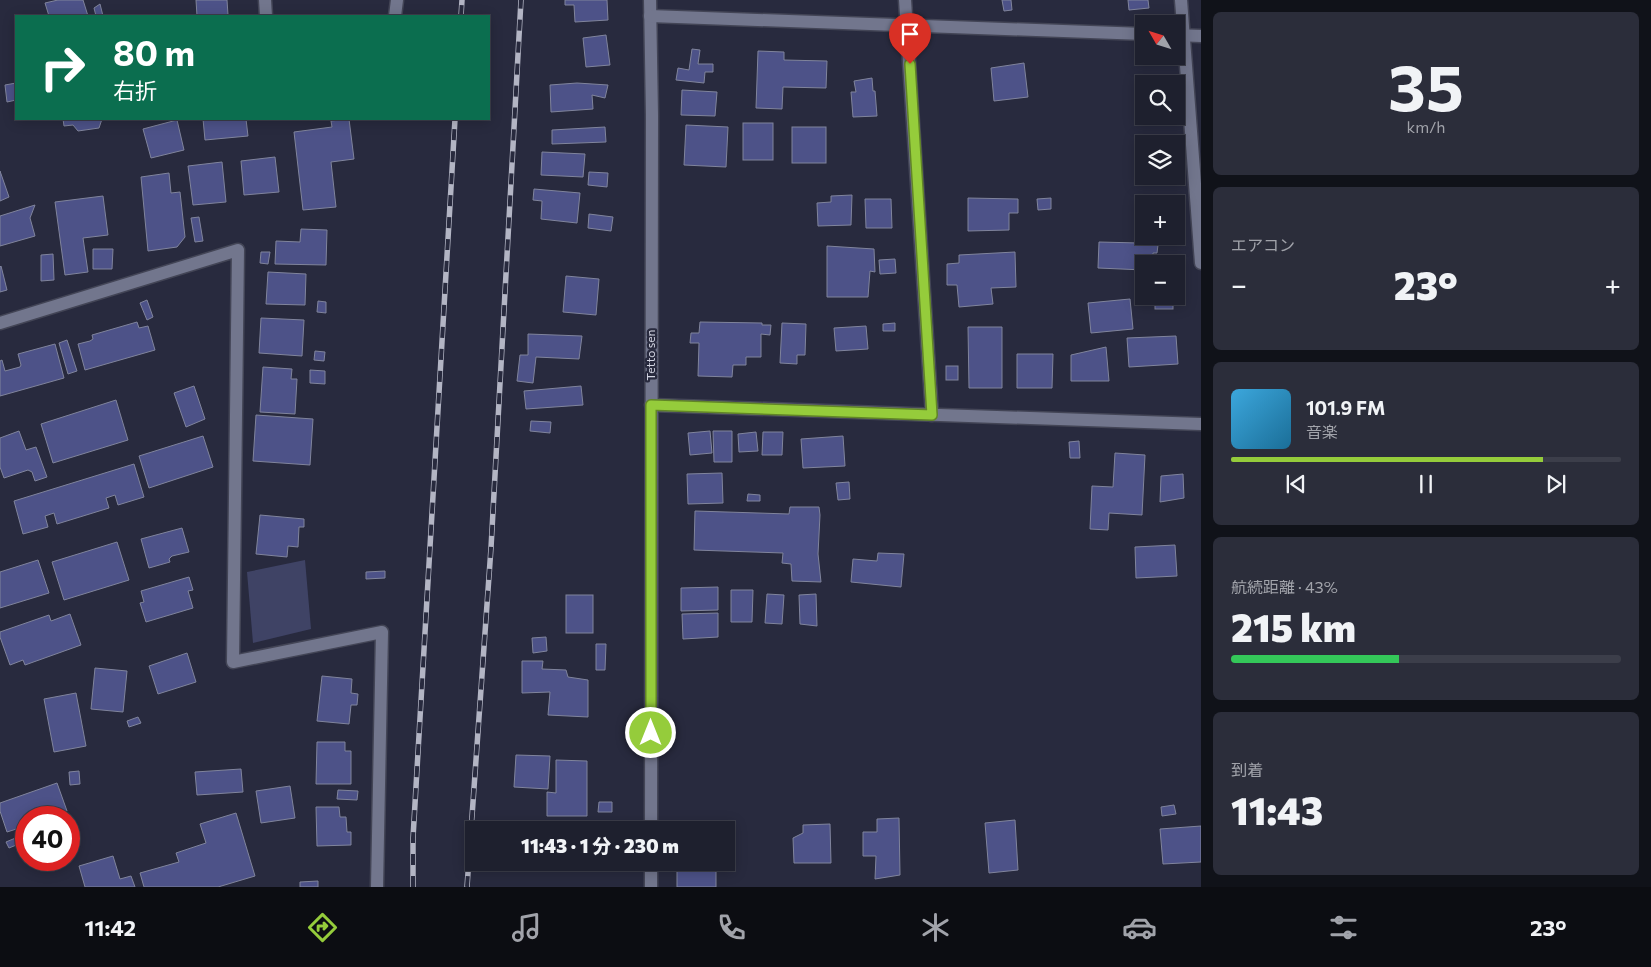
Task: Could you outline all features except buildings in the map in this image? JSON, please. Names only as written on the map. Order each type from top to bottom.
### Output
[{"type":"street","points":[[264,0],[266,15]]},
{"type":"street","points":[[395,15],[397,0]]},
{"type":"street","name":"Tetto sen","points":[[650,0],[652,115],[651,821]]},
{"type":"street","points":[[905,0],[932,415]]},
{"type":"street","points":[[1181,0],[1181,15]]},
{"type":"street","points":[[650,16],[1135,34]]},
{"type":"street","points":[[1185,35],[1201,36]]},
{"type":"street","points":[[1183,65],[1201,263]]},
{"type":"street","points":[[0,323],[238,250],[233,662],[382,632],[377,887]]},
{"type":"street","points":[[651,405],[1201,424]]},
{"type":"street","points":[[651,871],[651,887]]},
{"type":"shaded area","points":[[305,560],[311,629],[253,643],[247,572]]},
{"type":"railway","points":[[461,15],[462,0]]},
{"type":"railway","points":[[467,887],[491,548],[521,0]]},
{"type":"railway","points":[[413,887],[413,838],[455,120]]},
{"type":"route","points":[[651,733],[651,405],[932,415],[910,64]]}]
